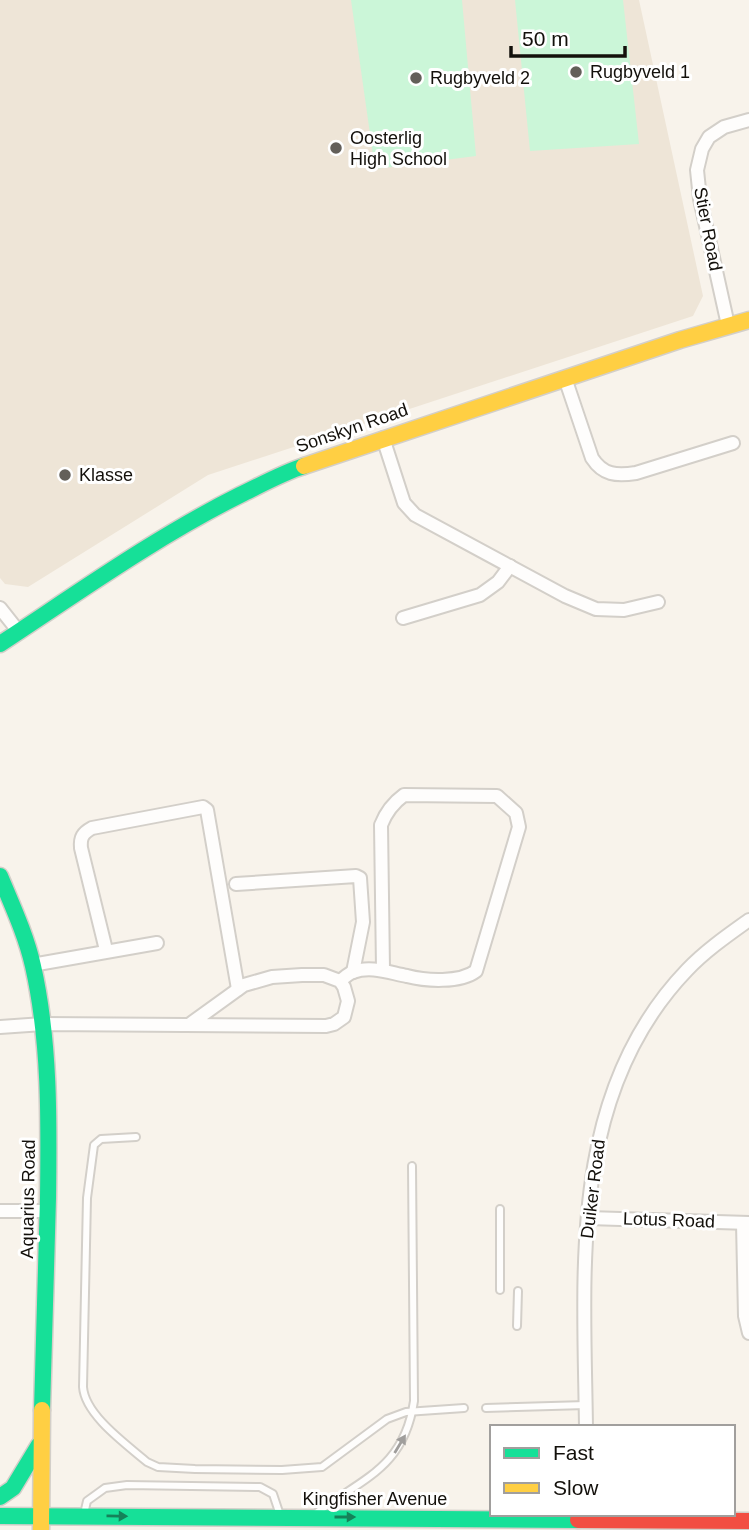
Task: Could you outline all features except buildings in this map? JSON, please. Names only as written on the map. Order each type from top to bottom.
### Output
[{"type":"street","name":"Stier Road","points":[[728,325],[700,199],[697,170],[702,149],[709,137],[724,127],[749,120]]},
{"type":"street","name":"Sonskyn Road","points":[[0,644],[148,546],[212,509],[289,471],[565,377],[749,320]]},
{"type":"street","points":[[565,377],[592,458],[598,467],[610,474],[636,473],[733,443]]},
{"type":"street","points":[[383,438],[407,509],[415,515],[565,596],[596,609],[624,610],[658,602]]},
{"type":"street","points":[[403,618],[480,595],[498,582],[510,566]]},
{"type":"street","points":[[0,608],[19,632]]},
{"type":"street","points":[[340,981],[353,972],[383,969],[409,977],[445,979],[469,977],[476,971],[519,827],[516,813],[497,796],[404,795],[394,802],[385,815],[381,825],[383,969]]},
{"type":"street","points":[[106,950],[81,848],[80,839],[84,833],[92,828],[203,807],[207,810],[238,989]]},
{"type":"street","name":"Aquarius Road","points":[[0,876],[26,942],[43,1024],[47,1093],[47,1211],[41,1523]]},
{"type":"street","points":[[236,884],[356,876],[360,878],[363,922],[353,972]]},
{"type":"street","name":"Duiker Road","points":[[586,1425],[586,1253],[590,1181],[598,1135],[626,1059],[661,1002],[687,970],[749,920]]},
{"type":"street","points":[[32,965],[157,943]]},
{"type":"street","points":[[0,1027],[43,1024],[326,1026],[339,1021],[346,1012],[346,994],[340,981],[324,975],[260,980],[238,989],[190,1024]]},
{"type":"street","points":[[0,1211],[47,1211]]},
{"type":"street","name":"Lotus Road","points":[[588,1218],[746,1223]]},
{"type":"street","points":[[746,1223],[745,1316],[749,1333]]},
{"type":"street","points":[[0,1497],[13,1488],[41,1441]]},
{"type":"street","name":"Kingfisher Avenue","points":[[0,1516],[41,1523],[84,1516],[749,1521]]},
{"type":"lane","points":[[136,1137],[101,1139],[94,1145],[87,1198],[83,1373],[84,1397],[90,1410],[147,1462],[158,1467],[282,1470],[322,1467],[387,1419],[412,1411],[464,1408]]},
{"type":"lane","points":[[311,1517],[374,1474],[396,1452],[407,1433],[412,1411],[412,1166]]},
{"type":"lane","points":[[500,1209],[500,1290]]},
{"type":"lane","points":[[517,1326],[518,1291]]},
{"type":"lane","points":[[486,1408],[586,1405]]},
{"type":"lane","points":[[84,1516],[87,1501],[105,1488],[127,1485],[260,1487],[273,1494],[281,1518]]},
{"type":"shaded area","name":"Oosterlig High School","points":[[0,0],[639,0],[703,296],[693,316],[208,475],[28,587],[5,584],[0,578]]},
{"type":"green space","name":"Rugbyveld 2","points":[[351,0],[462,0],[476,156],[375,169]]},
{"type":"green space","name":"Rugbyveld 1","points":[[515,0],[623,0],[639,144],[530,151]]},
{"type":"traffic: fast","points":[[0,644],[178,529],[240,495],[304,466]]},
{"type":"traffic: fast","points":[[0,876],[30,954],[43,1023],[48,1169],[42,1410]]},
{"type":"traffic: fast","points":[[0,1497],[13,1488],[39,1445]]},
{"type":"traffic: fast","points":[[0,1516],[578,1520]]},
{"type":"traffic: slow","points":[[304,466],[680,340],[749,320]]},
{"type":"traffic: slow","points":[[41,1530],[42,1410]]},
{"type":"traffic: jam","points":[[578,1520],[749,1521]]},
{"type":"place","name":"Rugbyveld 1","points":[[576,72]]},
{"type":"place","name":"Rugbyveld 2","points":[[416,78]]},
{"type":"place","name":"Oosterlig High School","points":[[336,148]]},
{"type":"place","name":"Klasse","points":[[65,475]]}]
